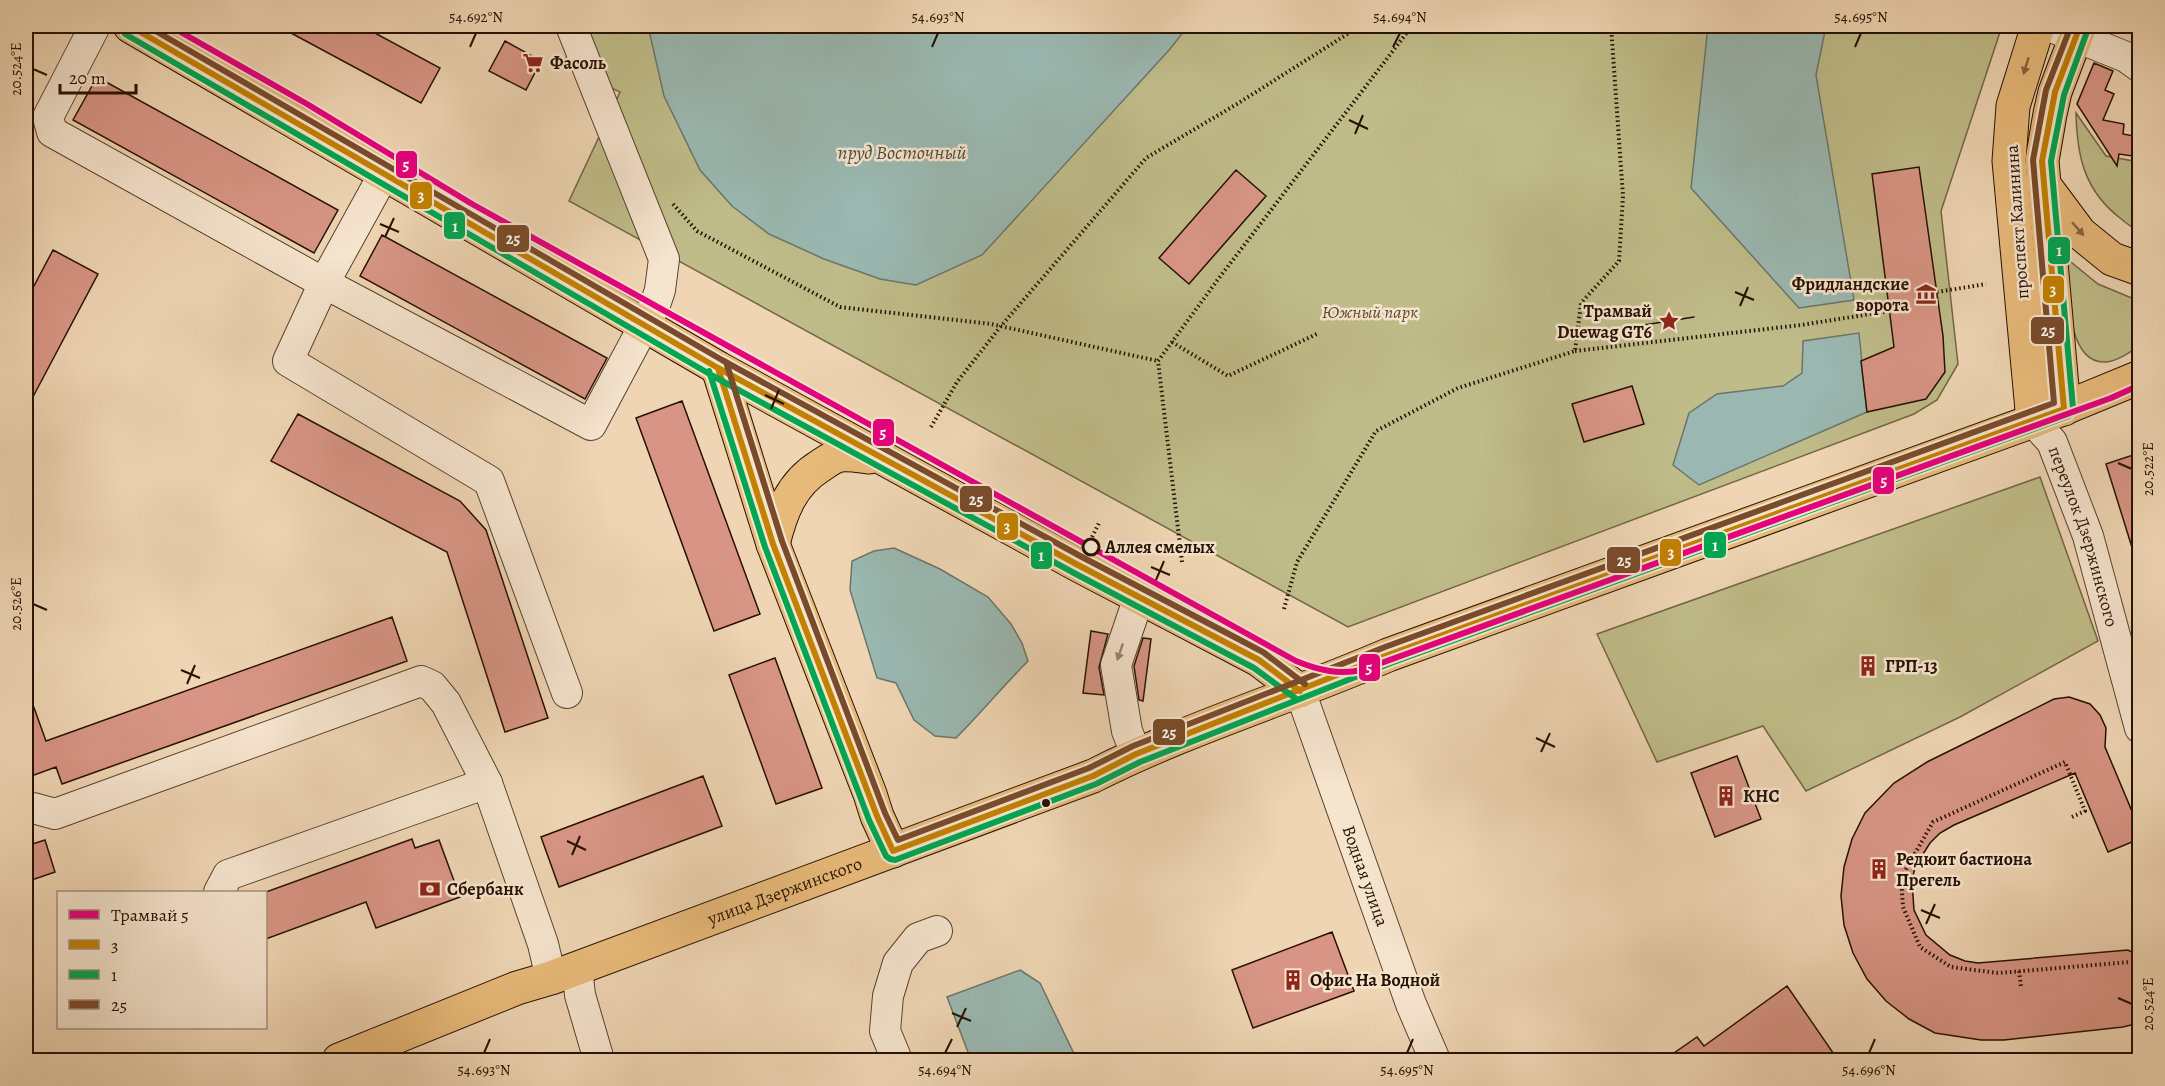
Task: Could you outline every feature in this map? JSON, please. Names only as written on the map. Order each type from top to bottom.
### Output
[{"type":"main road","points":[[130,26],[718,368],[1259,660],[1300,691]]},
{"type":"main road","name":"проспект Калинина","points":[[2033,421],[2009,161],[2013,106],[2038,26]]},
{"type":"main road","name":"проспект Калинина","points":[[2064,409],[2042,161],[2068,29]]},
{"type":"main road","points":[[2013,106],[2025,156],[2080,233],[2112,259],[2139,269]]},
{"type":"main road","points":[[718,368],[772,543],[877,816],[893,851]]},
{"type":"main road","name":"улица Дзержинского","points":[[339,1060],[517,988],[564,973],[1092,776],[1136,754],[1388,655],[2033,421],[2136,377]]},
{"type":"main road","points":[[772,543],[780,516],[791,493],[810,472],[840,455],[869,457],[871,452]]},
{"type":"street","points":[[95,26],[48,117],[52,132],[324,283],[591,425],[655,305],[660,290],[664,260],[571,26]]},
{"type":"street","points":[[2068,29],[2126,57],[2139,67]]},
{"type":"street","points":[[384,174],[324,283],[288,361],[489,481],[567,693]]},
{"type":"street","name":"переулок Дзержинского","points":[[2033,421],[2052,442],[2088,536],[2139,728]]},
{"type":"street","points":[[1136,754],[1127,731],[1116,665],[1139,597]]},
{"type":"street","points":[[26,810],[33,808],[55,814],[421,681],[432,686],[446,703],[487,783],[543,944],[580,994],[599,1060]]},
{"type":"street","name":"Водная улица","points":[[1300,691],[1408,994],[1435,1060]]},
{"type":"street","points":[[220,891],[228,875],[487,783]]},
{"type":"street","points":[[897,1060],[885,1031],[891,985],[898,963],[918,938],[937,931]]},
{"type":"path","points":[[931,427],[957,382],[1000,326],[1146,158],[1237,104],[1360,26]]},
{"type":"path","points":[[1182,561],[1158,361],[1412,26]]},
{"type":"path","points":[[1575,351],[1581,303],[1619,261],[1623,196],[1611,26]]},
{"type":"path","points":[[667,198],[697,231],[840,307],[1000,326],[1158,361]]},
{"type":"path","points":[[1937,292],[1986,284]]},
{"type":"path","points":[[1284,609],[1298,562],[1376,430],[1458,388],[1575,351],[1801,325],[1889,311]]},
{"type":"path","points":[[1172,342],[1228,375],[1319,333]]},
{"type":"path","points":[[2072,817],[2085,811],[2065,762],[1938,817],[1901,878],[1903,907],[1920,946],[1951,967],[1998,973],[2130,962]]},
{"type":"path","points":[[2017,777],[2019,783]]},
{"type":"path","points":[[2019,971],[2021,986]]},
{"type":"green space","name":"Южный парк","points":[[579,26],[2002,26],[1941,211],[1958,364],[1937,400],[1914,414],[1348,627],[569,201],[620,92],[563,65]]},
{"type":"green space","points":[[2076,113],[2106,156],[2139,162],[2139,231],[2127,224],[2108,207],[2091,184],[2078,144]]},
{"type":"green space","points":[[2066,258],[2098,284],[2139,301],[2139,346],[2119,358],[2106,362],[2093,359],[2083,351],[2071,321]]},
{"type":"green space","points":[[2040,477],[2098,641],[1960,717],[1806,791],[1763,726],[1657,762],[1597,634]]},
{"type":"water","name":"пруд Восточный","points":[[648,26],[1188,26],[1170,49],[982,255],[916,285],[880,279],[824,259],[769,234],[732,206],[700,170],[664,96]]},
{"type":"water","points":[[1708,26],[1826,26],[1816,75],[1854,300],[1799,308],[1691,188]]},
{"type":"water","points":[[1859,333],[1867,412],[1699,485],[1673,465],[1689,413],[1717,394],[1783,386],[1802,373],[1803,341]]},
{"type":"water","points":[[894,548],[940,569],[988,597],[1011,624],[1022,643],[1028,661],[956,738],[935,736],[914,720],[896,683],[877,678],[850,590],[852,561],[874,551]]},
{"type":"water","points":[[1020,970],[1040,983],[1077,1060],[971,1060],[947,997]]},
{"type":"building","points":[[278,26],[362,26],[440,68],[421,103]]},
{"type":"building","points":[[505,41],[541,61],[526,90],[489,71]]},
{"type":"building","points":[[2094,63],[2113,71],[2105,90],[2114,94],[2103,120],[2124,124],[2123,134],[2139,137],[2139,157],[2119,154],[2117,166],[2077,104]]},
{"type":"building","points":[[97,77],[338,210],[314,253],[73,120]]},
{"type":"building","name":"Фридландские ворота","points":[[1919,167],[1943,336],[1945,372],[1926,399],[1867,412],[1861,361],[1894,347],[1872,174]]},
{"type":"building","points":[[1236,170],[1266,196],[1189,284],[1159,258]]},
{"type":"building","points":[[382,235],[607,358],[585,399],[360,276]]},
{"type":"building","points":[[53,250],[98,274],[26,410],[26,301]]},
{"type":"building","points":[[1632,386],[1644,424],[1584,442],[1572,404]]},
{"type":"building","points":[[682,401],[760,614],[714,631],[636,418]]},
{"type":"building","points":[[298,414],[460,501],[486,530],[548,718],[505,732],[447,552],[271,461]]},
{"type":"building","points":[[2139,453],[2139,556],[2135,557],[2106,464]]},
{"type":"building","points":[[392,617],[407,661],[62,784],[56,767],[26,778],[26,691],[28,691],[46,741]]},
{"type":"building","points":[[1091,631],[1108,634],[1099,667],[1104,695],[1083,693]]},
{"type":"building","points":[[1143,638],[1151,639],[1143,701],[1139,700],[1134,666]]},
{"type":"building","points":[[775,658],[822,788],[776,804],[729,675]]},
{"type":"building","name":"Редюит бастиона Прегель","points":[[2069,697],[2090,704],[2100,715],[2106,728],[2105,747],[2139,828],[2139,839],[2108,852],[2075,773],[1940,833],[1930,843],[1915,867],[1912,881],[1914,910],[1926,935],[1950,955],[1965,961],[1978,963],[2128,950],[2139,956],[2139,1023],[2123,1027],[2004,1040],[1981,1040],[1935,1033],[1909,1019],[1886,1001],[1867,979],[1853,953],[1844,925],[1841,896],[1844,867],[1852,839],[1865,813],[1894,783],[1927,762],[2054,699]]},
{"type":"building","name":"КНС","points":[[1737,756],[1761,819],[1715,837],[1691,773]]},
{"type":"building","points":[[703,776],[722,826],[559,887],[541,837]]},
{"type":"building","points":[[412,839],[415,848],[439,840],[460,897],[376,928],[366,902],[267,939],[267,892]]},
{"type":"building","points":[[45,840],[55,872],[26,882],[26,846]]},
{"type":"building","name":"Офис На Водной","points":[[1332,932],[1354,991],[1253,1028],[1232,970]]},
{"type":"building","points":[[1787,986],[1838,1060],[1664,1060],[1697,1037],[1704,1046]]},
{"type":"tram line","name":"5","points":[[170,26],[307,104],[472,204],[1296,661],[1328,671],[1362,670],[2111,398],[2140,385]]},
{"type":"tram line","points":[[1625,328],[1694,317]]},
{"type":"transit line","name":"3","points":[[130,26],[718,368],[1078,565],[1259,660],[1300,691]]},
{"type":"transit line","name":"25","points":[[147,26],[722,360],[1082,557],[1263,652],[1305,684]]},
{"type":"transit line","name":"25","points":[[727,365],[782,541],[885,813],[898,840],[1089,768],[1133,746],[1385,647],[2054,403],[2033,160],[2046,90],[2071,26]]},
{"type":"transit line","name":"3","points":[[718,368],[773,544],[877,816],[893,851],[1093,776],[1136,754],[1388,655],[2064,409],[2042,161],[2055,92],[2080,26]]},
{"type":"transit line","name":"1","points":[[709,371],[765,547],[869,820],[886,856],[895,860],[1096,784],[1140,762],[1391,663],[2069,416],[2073,408],[2051,161],[2064,95],[2088,29]]},
{"type":"transit line","name":"1","points":[[125,34],[713,376],[1074,573],[1254,668],[1295,698]]},
{"type":"place","name":"Фасоль","points":[[533,63]]},
{"type":"place","name":"Фридландские ворота","points":[[1926,294]]},
{"type":"place","name":"Трамвай Duewag GT6","points":[[1669,321]]},
{"type":"place","name":"Аллея смелых","points":[[1091,547]]},
{"type":"place","name":"ГРП-13","points":[[1868,666]]},
{"type":"place","name":"КНС","points":[[1726,796]]},
{"type":"place","name":"Редюит бастиона Прегель","points":[[1879,869]]},
{"type":"place","name":"Сбербанк","points":[[430,889]]},
{"type":"place","name":"Офис На Водной","points":[[1293,980]]}]
